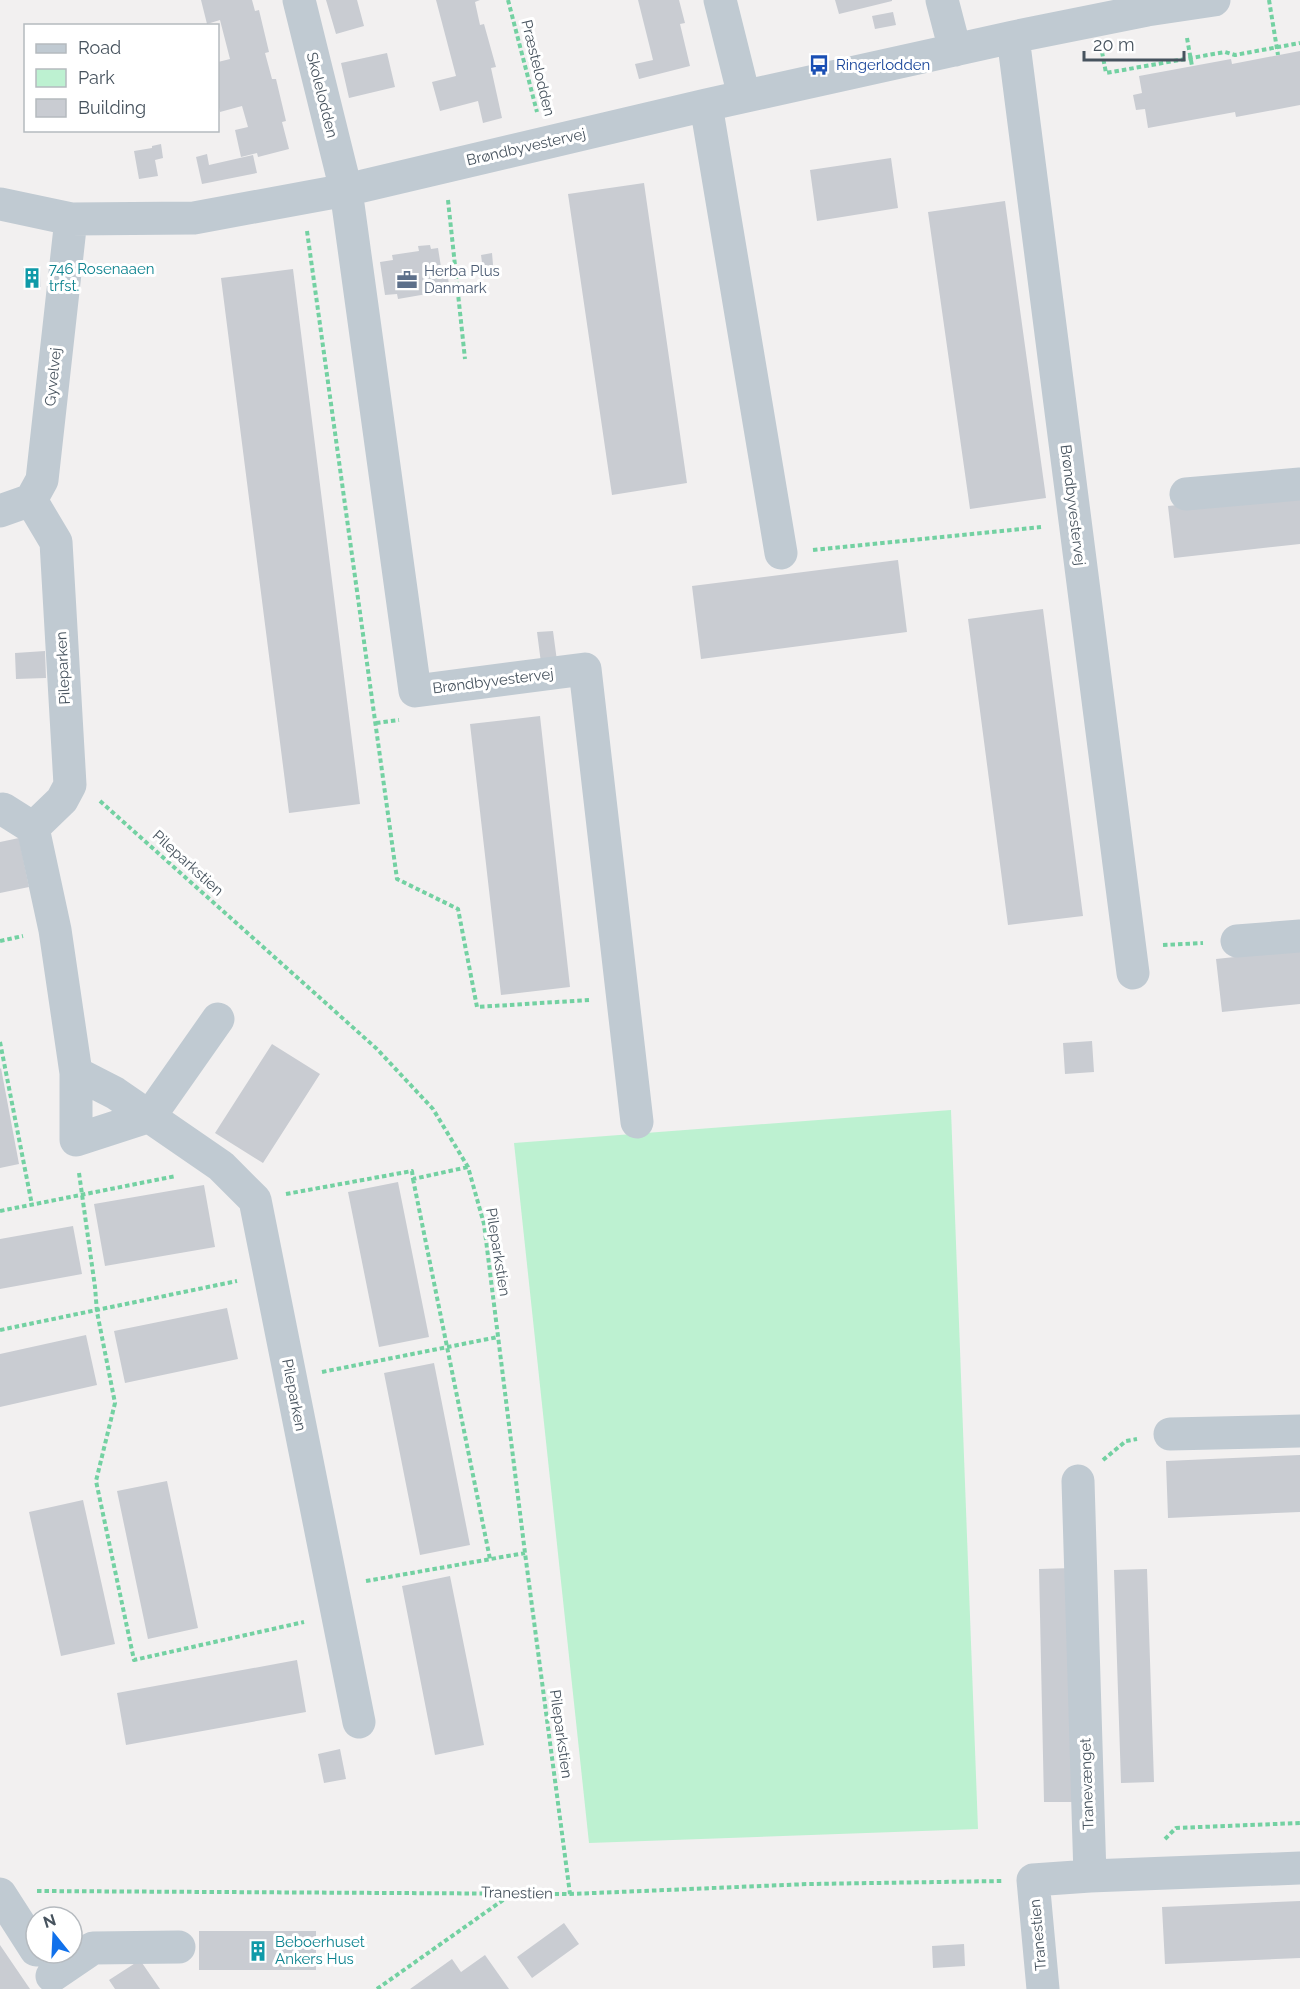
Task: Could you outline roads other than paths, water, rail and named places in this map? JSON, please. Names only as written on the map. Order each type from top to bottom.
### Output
[{"type":"street","name":"Skolelodden","points":[[299,0],[345,190]]},
{"type":"street","points":[[720,0],[744,96]]},
{"type":"street","points":[[942,0],[955,50]]},
{"type":"street","name":"Brøndbyvestervej","points":[[0,204],[71,219],[194,218],[345,190],[744,96],[1096,20],[1146,5],[1214,0]]},
{"type":"street","name":"Brøndbyvestervej","points":[[1013,37],[1131,960]]},
{"type":"street","points":[[706,105],[781,554]]},
{"type":"street","name":"Brøndbyvestervej","points":[[345,190],[415,691],[585,669],[637,1122]]},
{"type":"street","name":"Gyvelvej","points":[[31,500],[42,480],[71,219]]},
{"type":"street","points":[[1186,494],[1300,484]]},
{"type":"street","points":[[0,511],[31,500]]},
{"type":"street","name":"Pileparken","points":[[31,500],[56,542],[70,785],[62,801],[33,828]]},
{"type":"street","points":[[0,810],[3,809],[33,828],[55,930],[76,1073],[76,1140],[150,1116],[218,1019]]},
{"type":"street","points":[[1237,941],[1300,936]]},
{"type":"street","points":[[76,1073],[116,1093],[150,1116]]},
{"type":"street","name":"Pileparken","points":[[150,1116],[221,1166],[255,1200],[359,1722]]},
{"type":"street","points":[[1170,1434],[1300,1431]]},
{"type":"street","name":"Tranevænget","points":[[1078,1481],[1090,1876]]},
{"type":"street","points":[[1090,1876],[1300,1868]]},
{"type":"street","name":"Tranestien","points":[[1043,1989],[1033,1880],[1090,1876]]},
{"type":"street","points":[[1,1896],[47,1967],[93,1948],[179,1947]]},
{"type":"place","name":"Ringerlodden","points":[[819,65]]},
{"type":"place","name":"746 Rosenaaen trfst.","points":[[32,278]]},
{"type":"place","name":"Herba Plus Danmark","points":[[407,280]]},
{"type":"place","name":"Beboerhuset Ankers Hus","points":[[258,1951]]}]
